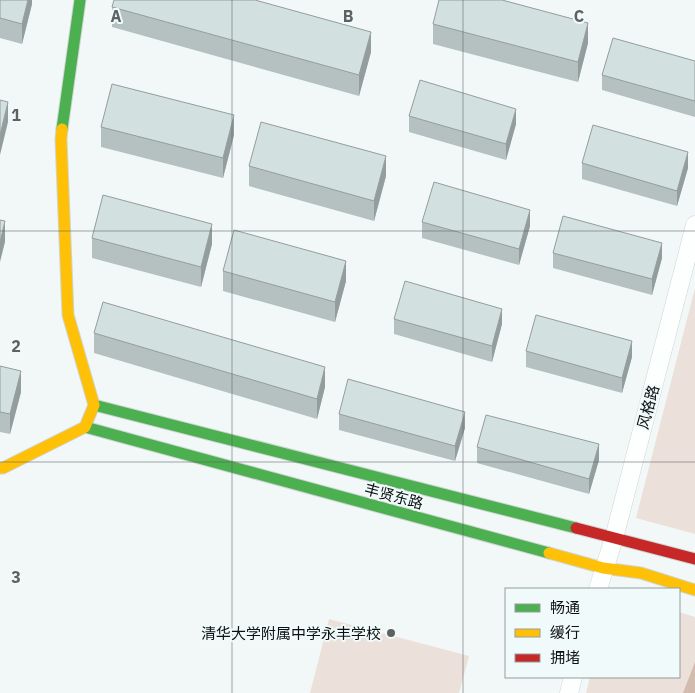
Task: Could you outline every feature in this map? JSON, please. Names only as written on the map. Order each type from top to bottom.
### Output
[{"type":"street","points":[[0,468],[85,427],[94,405],[68,314],[61,139],[80,0]]},
{"type":"street","name":"风格路","points":[[598,588],[614,538],[695,225]]},
{"type":"street","name":"丰贤东路","points":[[94,405],[695,559]]},
{"type":"street","name":"丰贤东路","points":[[85,427],[604,568],[641,573],[695,590]]},
{"type":"street","points":[[569,693],[573,678]]},
{"type":"shaded area","points":[[695,288],[695,534],[636,518]]},
{"type":"shaded area","points":[[680,612],[695,617],[695,693],[586,693],[590,678],[680,678]]},
{"type":"shaded area","points":[[329,619],[469,656],[459,693],[310,693]]},
{"type":"shaded area","points":[[695,662],[695,693],[683,693]]},
{"type":"building","points":[[0,0],[28,0],[22,24],[0,18]]},
{"type":"building","points":[[114,0],[255,0],[371,32],[359,75],[112,7]]},
{"type":"building","points":[[439,0],[502,0],[588,23],[578,62],[433,24]]},
{"type":"building","points":[[613,38],[695,61],[695,101],[602,75]]},
{"type":"building","points":[[420,80],[516,109],[506,144],[409,116]]},
{"type":"building","points":[[112,84],[234,115],[223,158],[101,127]]},
{"type":"building","points":[[0,100],[8,102],[0,135]]},
{"type":"building","points":[[261,122],[386,156],[374,201],[249,166]]},
{"type":"building","points":[[593,125],[688,152],[677,191],[582,163]]},
{"type":"building","points":[[434,182],[530,210],[519,249],[422,222]]},
{"type":"building","points":[[103,195],[212,224],[201,267],[92,238]]},
{"type":"building","points":[[563,216],[662,243],[652,279],[553,253]]},
{"type":"building","points":[[0,220],[5,221],[0,242]]},
{"type":"building","points":[[234,230],[346,261],[335,302],[223,271]]},
{"type":"building","points":[[405,281],[502,309],[492,346],[394,319]]},
{"type":"building","points":[[103,302],[325,367],[317,399],[94,333]]},
{"type":"building","points":[[536,315],[632,341],[622,378],[526,351]]},
{"type":"building","points":[[0,366],[21,371],[10,414],[0,412]]},
{"type":"building","points":[[348,379],[465,412],[455,446],[339,414]]},
{"type":"building","points":[[486,415],[599,444],[589,479],[477,447]]},
{"type":"traffic: fast","points":[[62,129],[80,0]]},
{"type":"traffic: fast","points":[[94,405],[576,528]]},
{"type":"traffic: fast","points":[[85,427],[549,553]]},
{"type":"traffic: slow","points":[[0,468],[85,427],[94,405],[68,315],[62,129]]},
{"type":"traffic: slow","points":[[549,553],[603,568],[641,573],[695,590]]},
{"type":"traffic: jam","points":[[576,528],[695,559]]},
{"type":"place","name":"清华大学附属中学永丰学校","points":[[391,633]]}]
